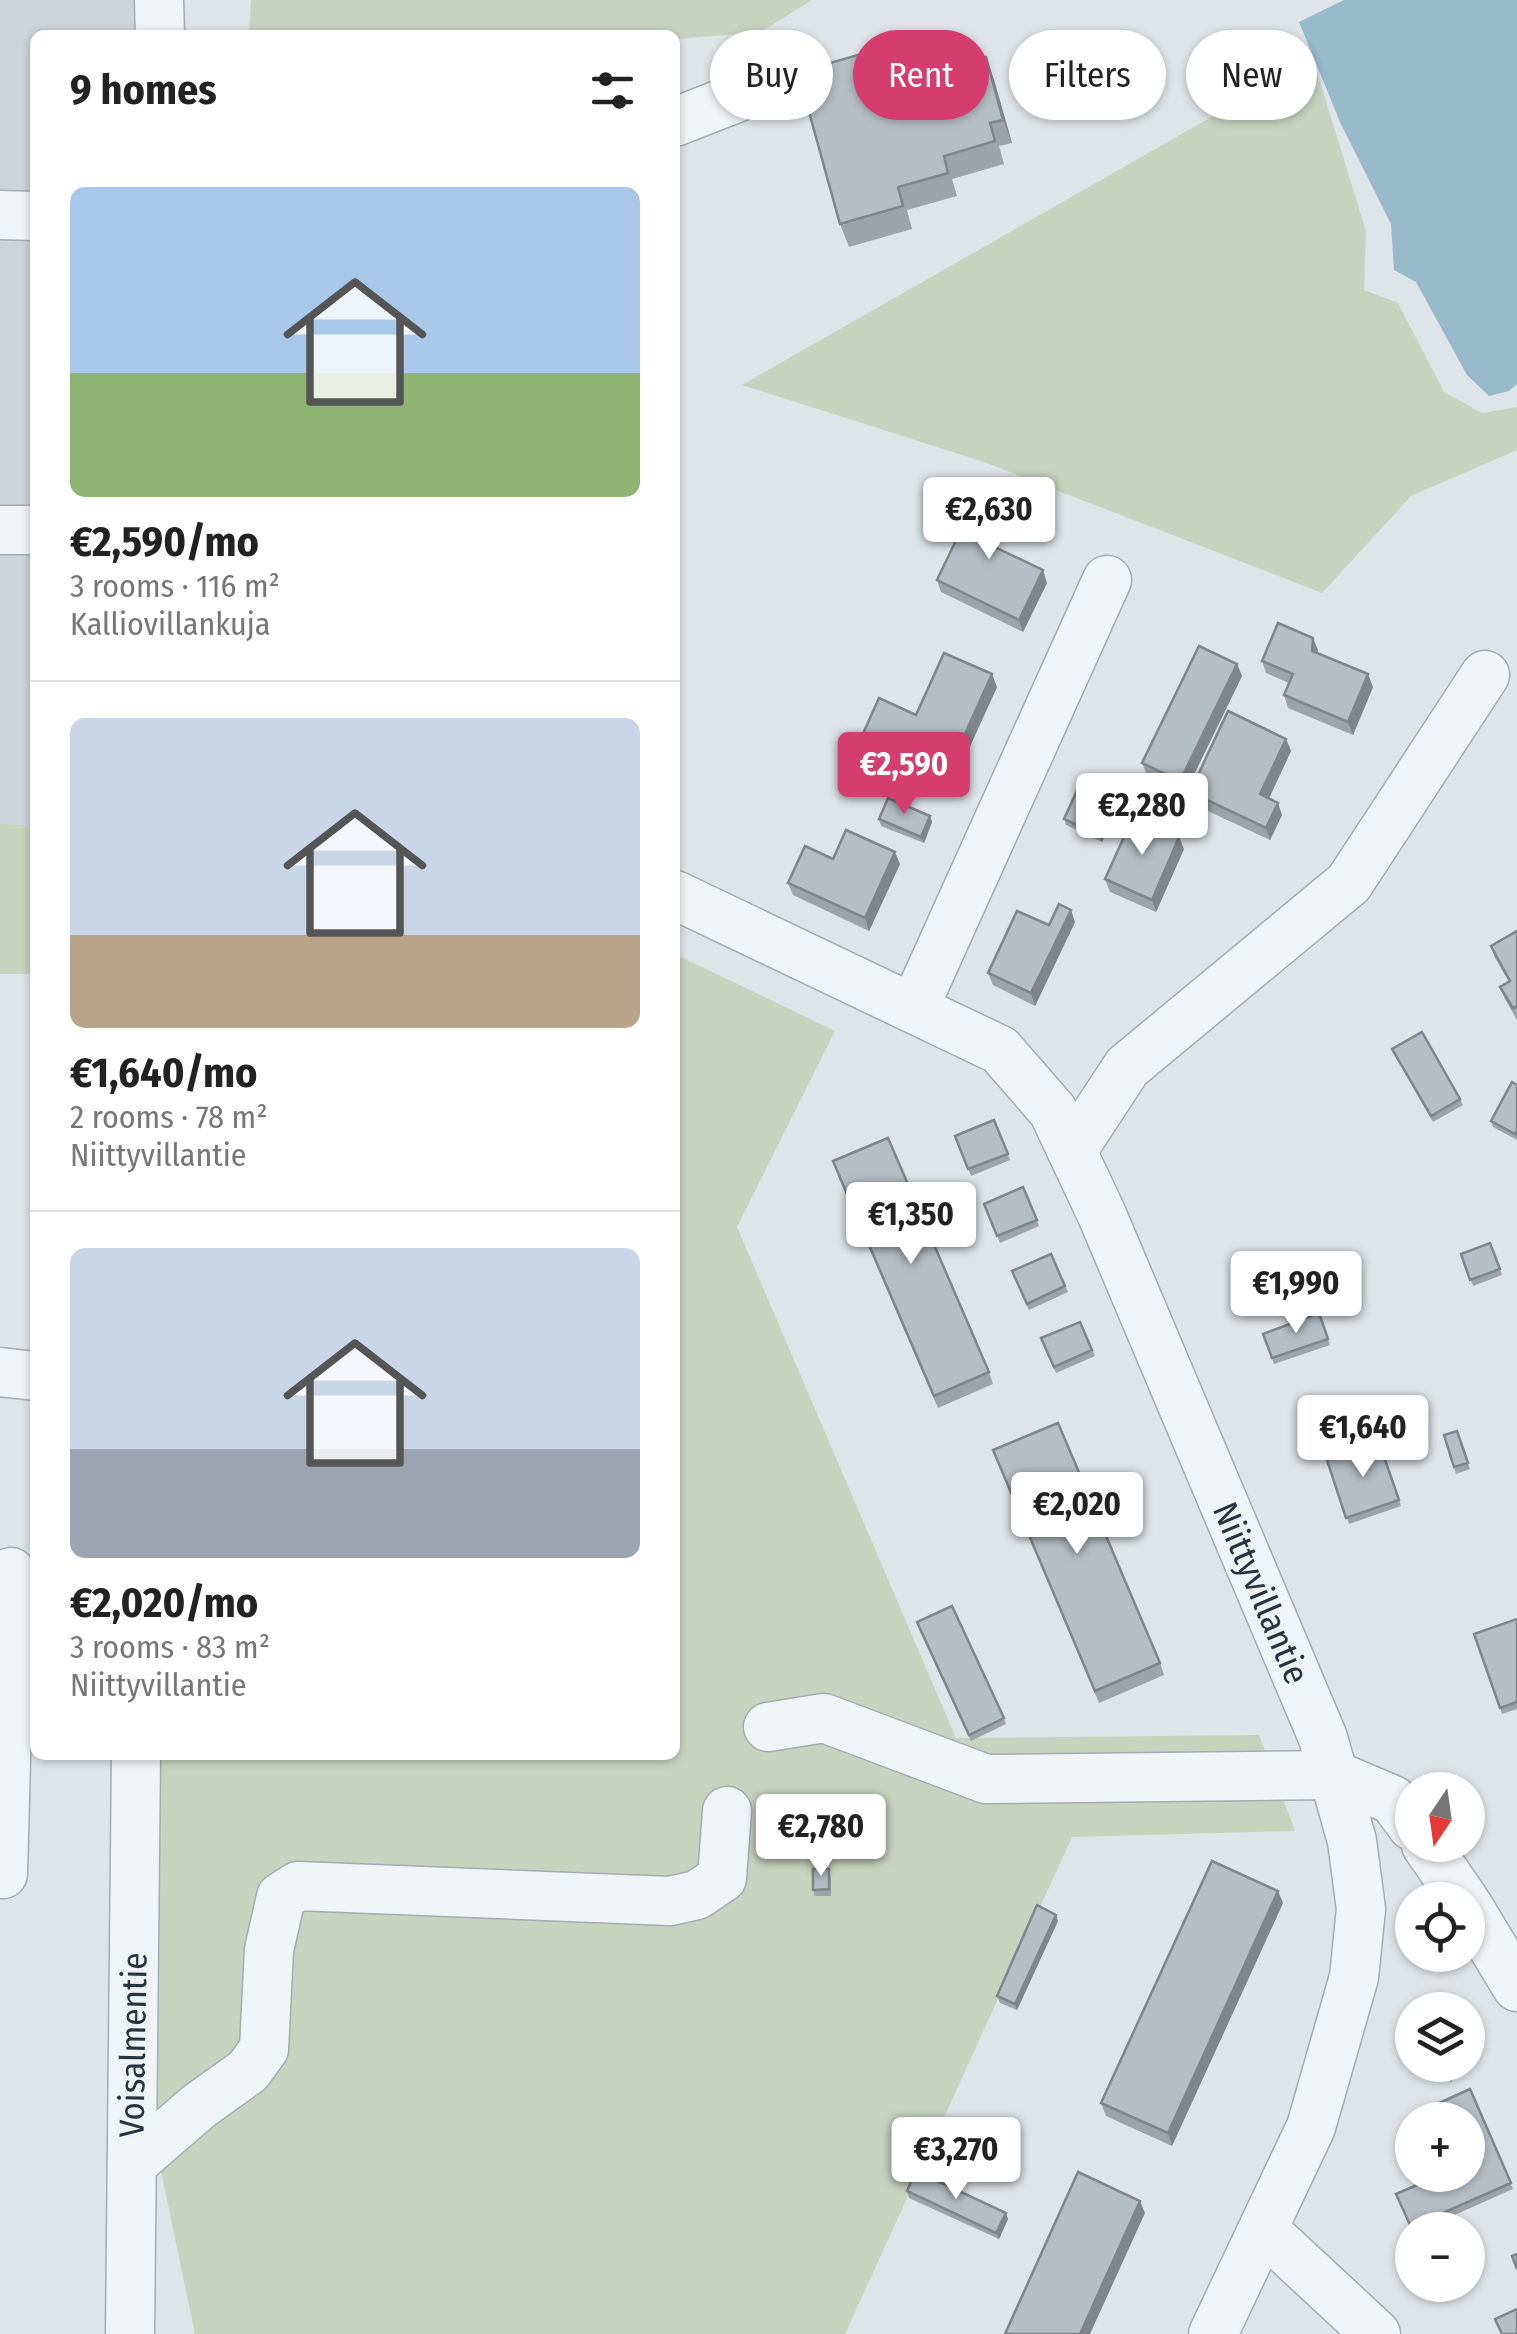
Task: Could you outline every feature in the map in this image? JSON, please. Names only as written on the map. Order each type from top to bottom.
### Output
[{"type":"street","points":[[159,0],[160,30]]},
{"type":"street","points":[[680,120],[710,108]]},
{"type":"street","points":[[0,215],[30,216]]},
{"type":"street","points":[[0,530],[30,530]]},
{"type":"street","points":[[914,1008],[1107,580]]},
{"type":"street","points":[[1072,1151],[1128,1068],[1348,883],[1485,675]]},
{"type":"street","name":"Niittyvillantie","points":[[680,897],[1000,1050],[1053,1110],[1323,1738],[1352,1841],[1361,1909],[1354,1976],[1311,2127],[1214,2334]]},
{"type":"street","points":[[0,1372],[30,1375]]},
{"type":"street","points":[[3,1874],[20,1728],[11,1572]]},
{"type":"street","points":[[768,1727],[824,1718],[986,1779],[1334,1775],[1395,1803]]},
{"type":"street","name":"Voisalmentie","points":[[130,2334],[136,1760]]},
{"type":"street","points":[[132,2164],[198,2106],[248,2071],[264,2050],[269,1950],[281,1897],[298,1886],[670,1901],[696,1895],[722,1878],[727,1811]]},
{"type":"street","points":[[1485,1935],[1517,1988]]},
{"type":"street","points":[[1264,2230],[1376,2334]]},
{"type":"shaded area","points":[[0,0],[159,0],[160,30],[30,30],[30,825],[0,824]]},
{"type":"green space","points":[[251,0],[812,0],[764,30],[710,30],[710,36],[680,39],[680,30],[249,30]]},
{"type":"green space","points":[[1317,72],[1366,231],[1364,290],[1398,303],[1444,392],[1482,413],[1517,407],[1517,450],[1411,496],[1322,593],[984,462],[742,385],[1206,120],[1317,120]]},
{"type":"green space","points":[[0,824],[30,825],[30,974],[0,974]]},
{"type":"green space","points":[[680,956],[835,1031],[737,1227],[956,1738],[1259,1735],[1295,1831],[1072,1837],[845,2334],[195,2334],[157,2152],[160,1760],[680,1760]]},
{"type":"water","points":[[1344,0],[1517,0],[1517,384],[1509,391],[1489,396],[1467,375],[1416,282],[1394,270],[1391,224],[1317,66],[1317,30],[1302,30],[1299,22]]},
{"type":"building","points":[[853,56],[853,120],[989,120],[989,68],[1003,120],[990,123],[995,141],[944,156],[948,173],[898,187],[903,206],[840,224],[811,120],[833,120],[833,62]]},
{"type":"building","points":[[983,484],[1006,495],[984,542],[1043,570],[1019,620],[937,580]]},
{"type":"building","points":[[1278,623],[1313,638],[1312,651],[1368,674],[1348,722],[1284,695],[1293,674],[1262,661]]},
{"type":"building","points":[[1199,646],[1237,664],[1180,781],[1142,763]]},
{"type":"building","points":[[944,653],[992,674],[946,776],[861,738],[879,698],[916,715]]},
{"type":"building","points":[[1228,711],[1286,739],[1260,794],[1278,803],[1266,828],[1190,792]]},
{"type":"building","points":[[1081,782],[1117,798],[1100,836],[1064,819]]},
{"type":"building","points":[[888,798],[930,816],[921,837],[879,819]]},
{"type":"building","points":[[1133,817],[1179,837],[1152,900],[1105,879]]},
{"type":"building","points":[[846,830],[895,852],[865,918],[788,883],[805,846],[833,859]]},
{"type":"building","points":[[1059,904],[1071,910],[1031,993],[988,973],[1017,911],[1049,925]]},
{"type":"building","points":[[1517,931],[1517,1006],[1513,1008],[1500,987],[1510,981],[1491,946]]},
{"type":"building","points":[[1422,1032],[1460,1099],[1431,1116],[1392,1049]]},
{"type":"building","points":[[1512,1082],[1517,1085],[1515,1134],[1491,1121]]},
{"type":"building","points":[[994,1120],[1008,1154],[968,1169],[955,1136]]},
{"type":"building","points":[[888,1138],[989,1372],[934,1396],[833,1161]]},
{"type":"building","points":[[1023,1187],[1037,1220],[997,1236],[984,1204]]},
{"type":"building","points":[[1490,1243],[1500,1269],[1470,1280],[1461,1254]]},
{"type":"building","points":[[1051,1254],[1065,1286],[1027,1304],[1012,1271]]},
{"type":"building","points":[[1319,1313],[1328,1339],[1272,1358],[1263,1334]]},
{"type":"building","points":[[1080,1322],[1092,1350],[1054,1367],[1041,1338]]},
{"type":"building","points":[[1058,1423],[1160,1663],[1095,1691],[993,1450]]},
{"type":"building","points":[[1457,1431],[1468,1463],[1454,1467],[1444,1435]]},
{"type":"building","points":[[1379,1442],[1399,1500],[1346,1518],[1327,1460]]},
{"type":"building","points":[[952,1606],[1004,1718],[969,1735],[917,1622]]},
{"type":"building","points":[[1517,1619],[1517,1702],[1500,1708],[1474,1634]]},
{"type":"building","points":[[1212,1861],[1278,1891],[1168,2133],[1101,2103]]},
{"type":"building","points":[[813,1869],[829,1869],[829,1889],[813,1890]]},
{"type":"building","points":[[1037,1905],[1056,1915],[1015,2004],[997,1996]]},
{"type":"building","points":[[1470,2089],[1476,2102],[1442,2102]]},
{"type":"building","points":[[1485,2123],[1511,2183],[1445,2212],[1404,2212],[1396,2194],[1485,2192]]},
{"type":"building","points":[[916,2171],[1006,2213],[996,2233],[907,2191]]},
{"type":"building","points":[[1078,2172],[1140,2201],[1080,2334],[1005,2334]]},
{"type":"building","points":[[1517,2309],[1517,2334],[1502,2334],[1495,2319]]}]
